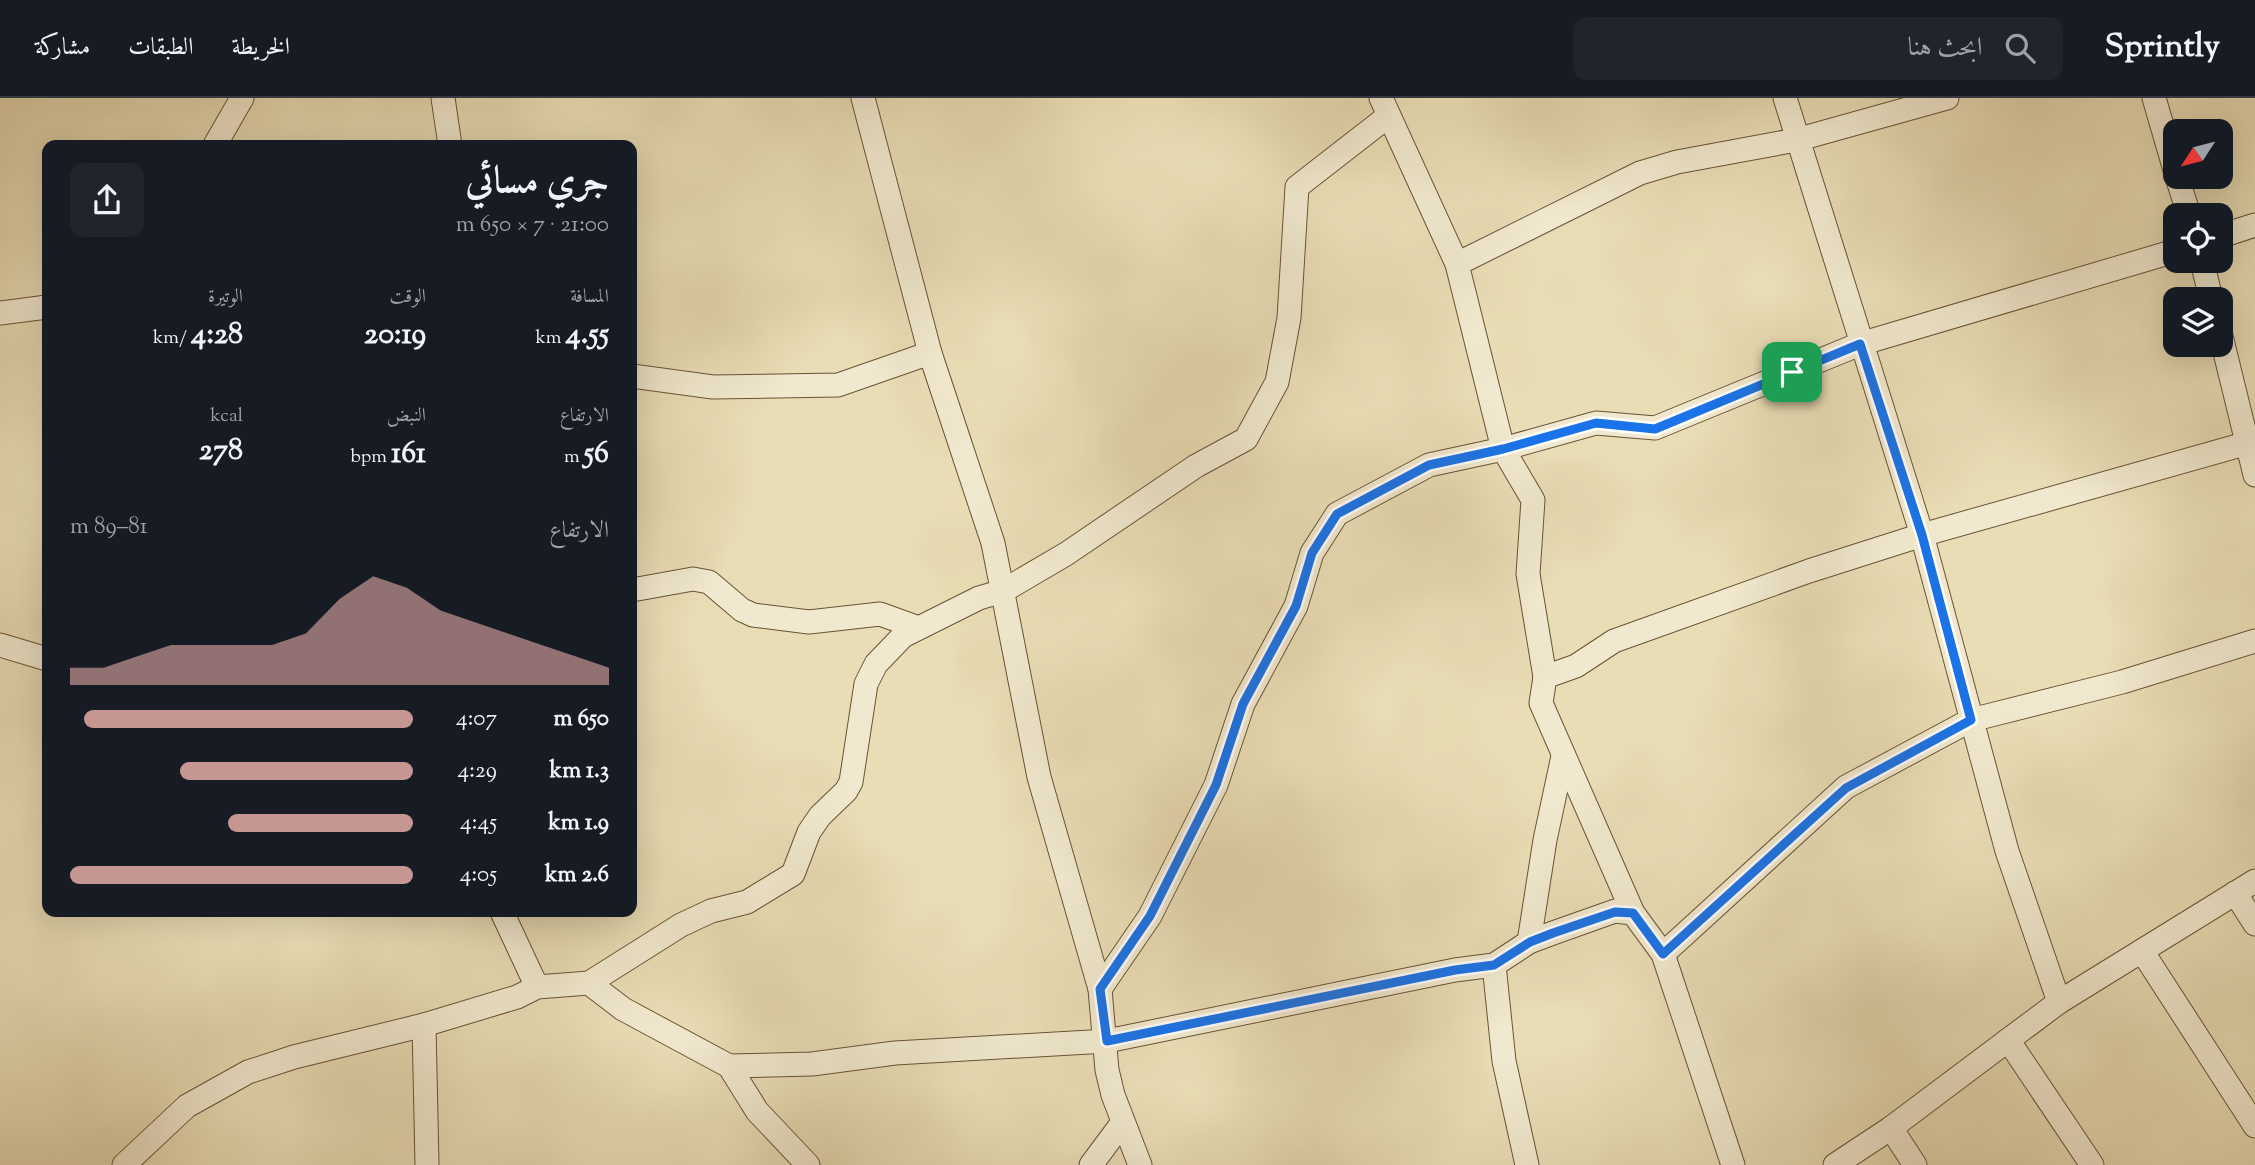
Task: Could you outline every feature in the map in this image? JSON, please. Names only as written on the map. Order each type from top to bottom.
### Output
[{"type":"street","points":[[218,140],[242,98]]},
{"type":"street","points":[[443,98],[449,140]]},
{"type":"street","points":[[863,98],[930,353],[993,543],[1039,777],[1100,989],[1107,1041],[1107,1070],[1140,1165]]},
{"type":"street","points":[[1785,98],[1922,535],[2007,851],[2059,1002]]},
{"type":"street","points":[[1457,264],[1640,173],[1690,159],[1796,140],[1947,98]]},
{"type":"street","points":[[2154,98],[2163,129]]},
{"type":"street","points":[[124,1165],[187,1106],[248,1072],[294,1056],[424,1025],[517,997],[537,987],[589,984],[681,925],[711,911],[747,902],[793,874],[798,855],[820,816],[846,792],[851,782],[866,684],[887,650],[916,627],[979,598],[1003,591],[1121,520],[1196,466],[1246,439],[1277,382],[1289,318],[1297,187],[1384,107],[1457,264],[1503,449],[1533,500],[1528,574],[1545,677],[1541,703],[1633,913],[1663,954],[1733,1165]]},
{"type":"street","points":[[2233,232],[2255,225]]},
{"type":"street","points":[[1100,989],[1150,916],[1216,785],[1243,704],[1296,606],[1312,553],[1337,514],[1429,465],[1503,449],[1596,423],[1655,429],[1860,344],[2163,255]]},
{"type":"street","points":[[0,313],[42,308]]},
{"type":"street","points":[[637,377],[713,387],[838,385],[930,353]]},
{"type":"street","points":[[2227,357],[2251,442],[2255,475]]},
{"type":"street","points":[[1545,677],[1576,666],[1614,641],[1809,571],[1922,535],[2251,442]]},
{"type":"street","points":[[637,589],[694,579],[709,582],[742,610],[752,615],[800,622],[880,614],[916,627]]},
{"type":"street","points":[[1663,954],[1846,788],[1971,720],[2122,682],[2255,641]]},
{"type":"street","points":[[0,645],[42,658]]},
{"type":"street","points":[[1530,942],[1545,840],[1564,755]]},
{"type":"street","points":[[1835,1165],[1891,1128],[2059,1002],[2255,881]]},
{"type":"street","points":[[2235,893],[2255,924]]},
{"type":"street","points":[[589,984],[624,1009],[729,1066],[812,1065],[908,1052],[1107,1041],[1416,978],[1494,965],[1530,942],[1615,912],[1633,913]]},
{"type":"street","points":[[504,917],[537,987]]},
{"type":"street","points":[[2142,951],[2255,1126]]},
{"type":"street","points":[[1494,965],[1504,1060],[1527,1165]]},
{"type":"street","points":[[424,1025],[428,1165]]},
{"type":"street","points":[[2008,1040],[2092,1165]]},
{"type":"street","points":[[729,1066],[757,1111],[808,1165]]},
{"type":"street","points":[[1091,1165],[1123,1122]]},
{"type":"street","points":[[1891,1128],[1915,1165]]},
{"type":"route","points":[[1860,344],[1922,535],[1971,720],[1846,788],[1663,954],[1633,913],[1615,912],[1530,942],[1494,965],[1455,970],[1107,1041],[1100,989],[1150,916],[1216,785],[1243,704],[1296,606],[1306,582],[1312,553],[1337,514],[1429,465],[1503,449],[1596,423],[1655,429],[1792,372],[1860,344]]}]
